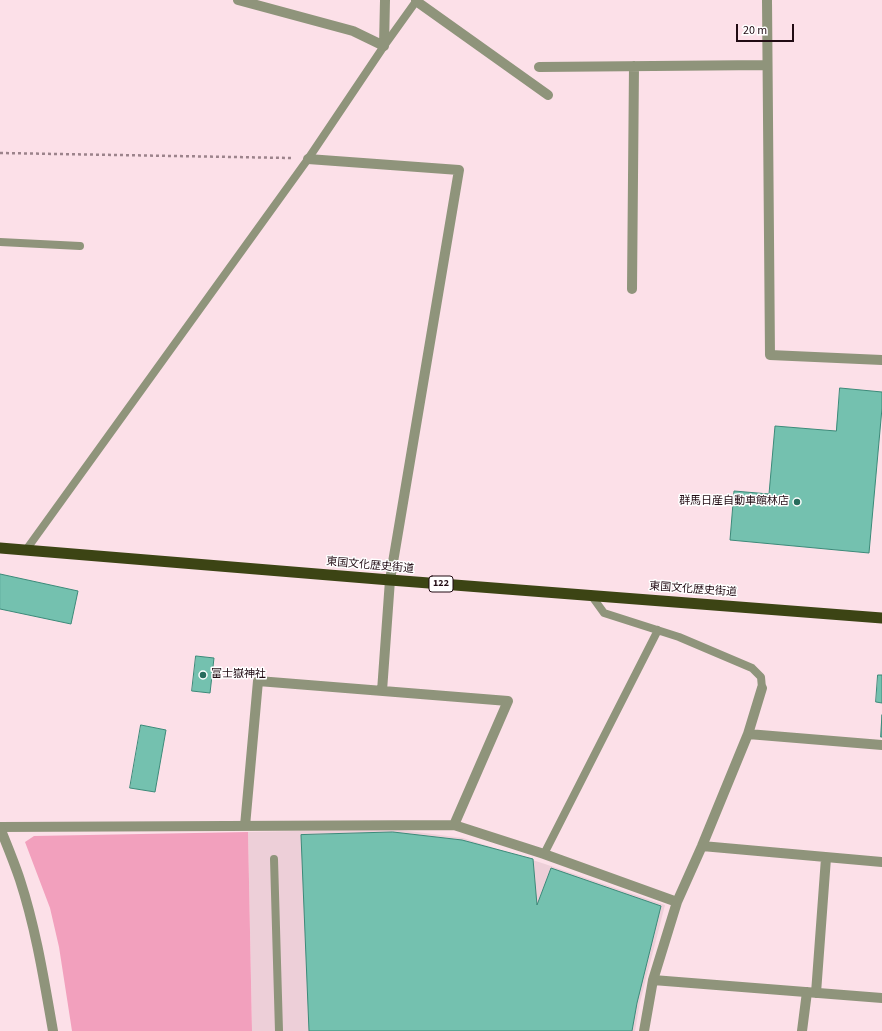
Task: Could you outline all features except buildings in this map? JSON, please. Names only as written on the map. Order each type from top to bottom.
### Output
[{"type":"highway","name":"東国文化歴史街道","points":[[0,548],[882,618]]},
{"type":"street","points":[[238,0],[353,31],[384,46],[385,0]]},
{"type":"street","points":[[416,0],[548,95]]},
{"type":"street","points":[[767,0],[770,355],[882,360]]},
{"type":"street","points":[[539,67],[767,65]]},
{"type":"street","points":[[632,289],[634,66]]},
{"type":"street","points":[[308,159],[459,170],[390,580],[382,691]]},
{"type":"street","points":[[245,826],[258,681],[508,701],[454,825]]},
{"type":"street","points":[[644,1031],[653,980],[676,902],[702,846],[748,734],[762,688]]},
{"type":"street","points":[[748,734],[882,745]]},
{"type":"street","points":[[53,1031],[42,963],[28,908],[19,878],[0,828],[454,825],[544,854],[676,902]]},
{"type":"street","points":[[702,846],[882,862]]},
{"type":"street","points":[[802,1031],[812,993],[826,858]]},
{"type":"street","points":[[653,980],[882,998]]},
{"type":"lane","points":[[26,550],[308,159],[416,0]]},
{"type":"lane","points":[[0,242],[80,246]]},
{"type":"lane","points":[[590,595],[604,613],[679,637],[752,668],[761,677],[762,688]]},
{"type":"lane","points":[[544,854],[658,630]]},
{"type":"lane","points":[[274,859],[279,1031]]},
{"type":"path","points":[[0,153],[308,159]]},
{"type":"shaded area","points":[[393,829],[463,838],[665,905],[640,1002],[635,1031],[252,1031],[248,832]]},
{"type":"shaded area","points":[[248,832],[252,1031],[72,1031],[59,947],[50,908],[25,842],[34,836]]},
{"type":"place","name":"群馬日産自動車館林店","points":[[797,502]]},
{"type":"place","name":"富士嶽神社","points":[[203,675]]}]
